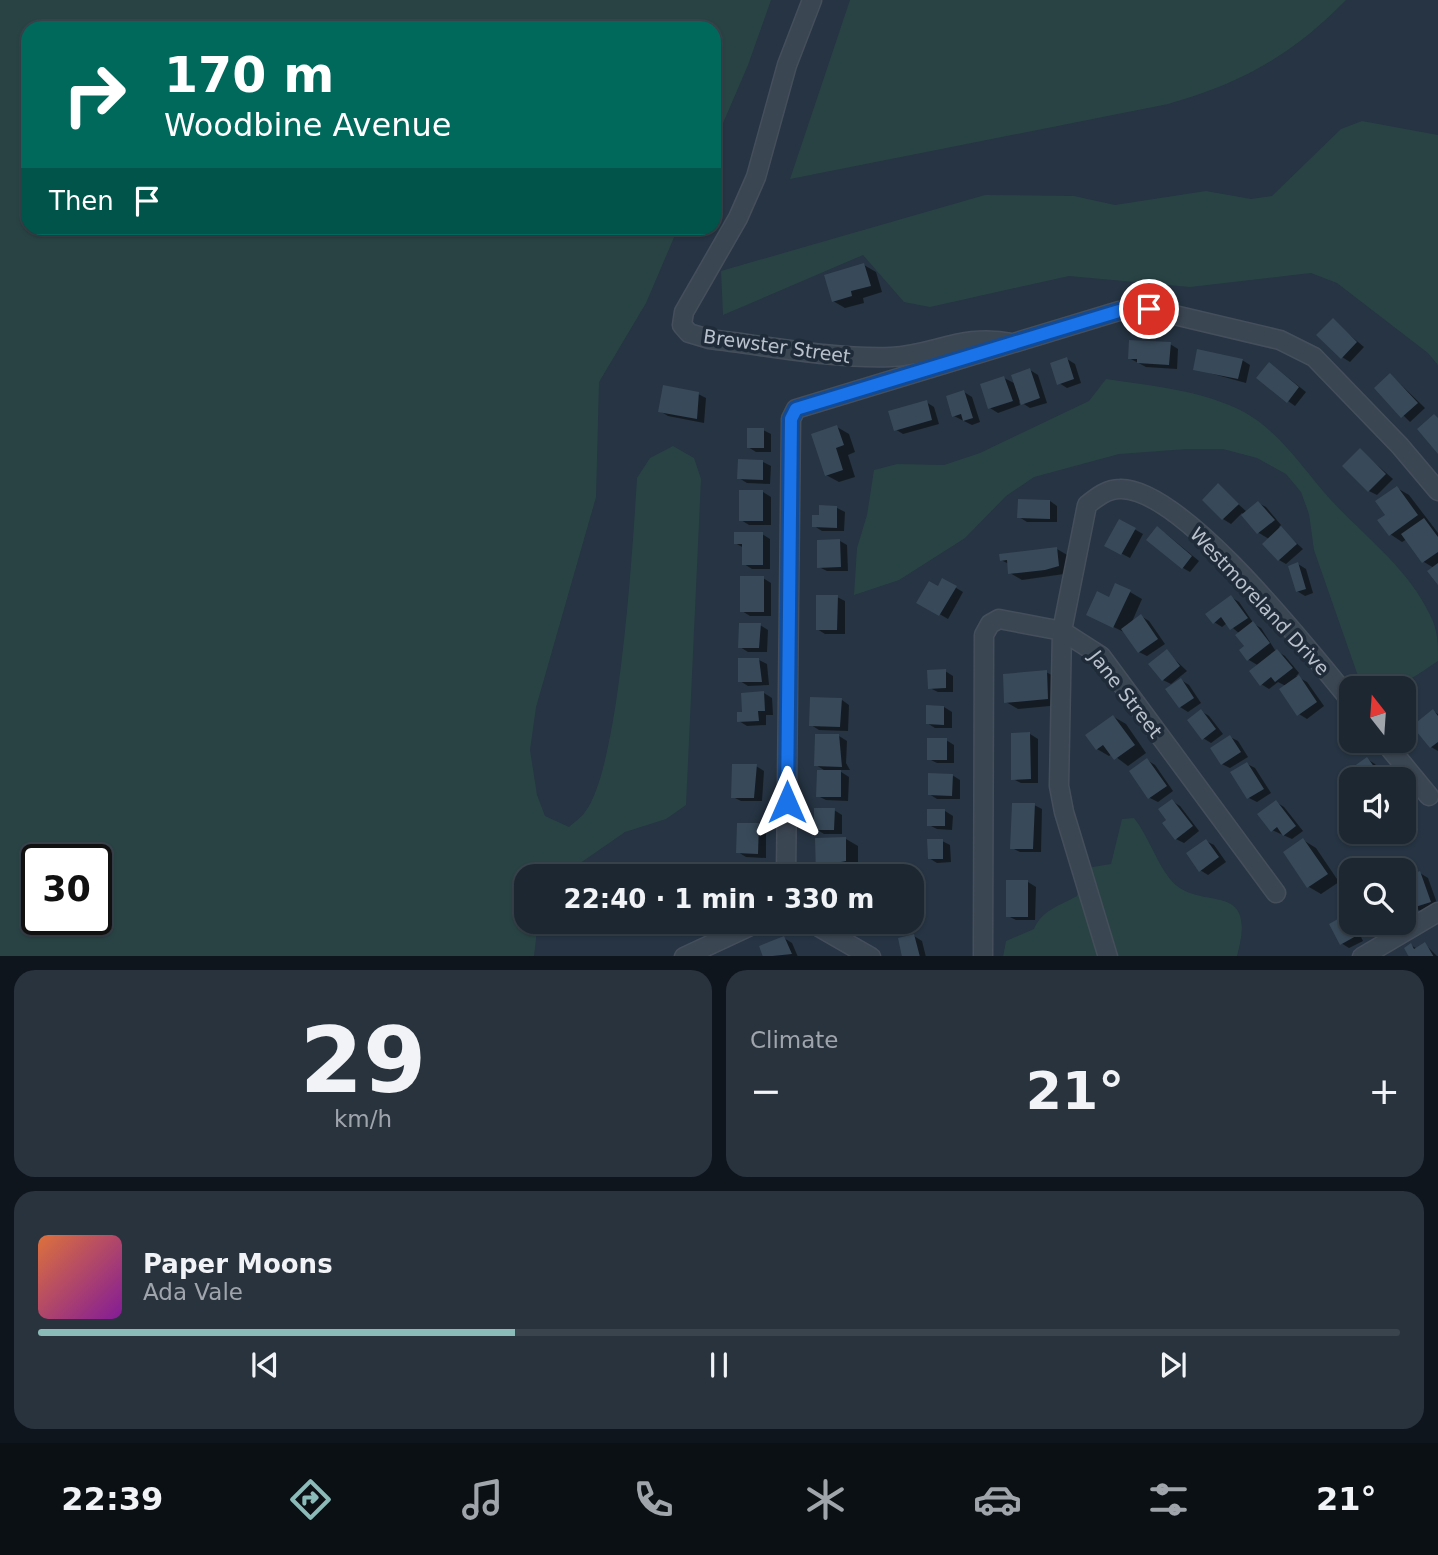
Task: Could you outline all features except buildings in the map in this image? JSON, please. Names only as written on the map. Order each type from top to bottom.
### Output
[{"type":"street","name":"Brewster Street","points":[[812,0],[787,65],[757,177],[738,218],[684,312],[682,325],[689,333],[709,339],[857,357],[894,356],[988,338],[1015,343]]},
{"type":"street","points":[[786,864],[791,419],[796,409],[1119,311],[1149,309],[1280,340],[1314,358],[1400,446],[1438,491]]},
{"type":"street","name":"Westmoreland Drive","points":[[1108,956],[1067,822],[1059,786],[1062,631],[1087,505],[1103,494],[1122,489],[1145,495],[1178,514],[1213,544],[1339,687]]},
{"type":"street","name":"Jane Street","points":[[983,956],[984,635],[990,624],[999,619],[1062,631],[1101,656],[1276,893]]},
{"type":"street","points":[[1394,753],[1429,796]]},
{"type":"street","points":[[1364,956],[1438,912]]},
{"type":"street","points":[[686,956],[733,934]]},
{"type":"street","points":[[831,934],[869,956]]},
{"type":"green space","points":[[0,0],[771,0],[748,65],[721,128],[721,21],[21,21],[21,235],[675,235],[646,303],[599,382],[596,497],[536,707],[530,750],[537,795],[545,816],[569,827],[585,812],[597,788],[616,704],[623,652],[637,478],[650,458],[673,446],[694,458],[701,479],[686,805],[666,819],[625,832],[579,864],[514,864],[514,934],[537,934],[534,956],[0,956]]},
{"type":"green space","points":[[850,0],[1346,0],[1285,52],[1243,76],[1195,96],[1168,104],[790,179]]},
{"type":"green space","points":[[1362,121],[1438,135],[1438,365],[1428,353],[1337,283],[1311,273],[1190,287],[1069,276],[930,307],[904,302],[863,255],[723,315],[721,271],[985,195],[1074,196],[1115,205],[1206,191],[1251,199],[1272,196],[1341,129]]},
{"type":"green space","points":[[1106,379],[1176,390],[1211,399],[1257,420],[1410,582],[1435,626],[1438,661],[1414,676],[1358,676],[1314,550],[1309,514],[1301,492],[1286,474],[1257,458],[1223,449],[1119,454],[1034,477],[1006,496],[965,538],[899,580],[854,595],[857,548],[867,515],[874,470],[897,464],[944,465],[980,453],[1089,401]]},
{"type":"green space","points":[[1134,818],[1170,879],[1182,889],[1233,906],[1240,915],[1242,931],[1237,956],[1003,956],[1006,941],[1034,929],[1046,913],[1077,896],[1080,880],[1087,868],[1111,864],[1122,819]]},
{"type":"route","points":[[787,802],[791,419],[796,409],[1119,311],[1149,309]]}]
